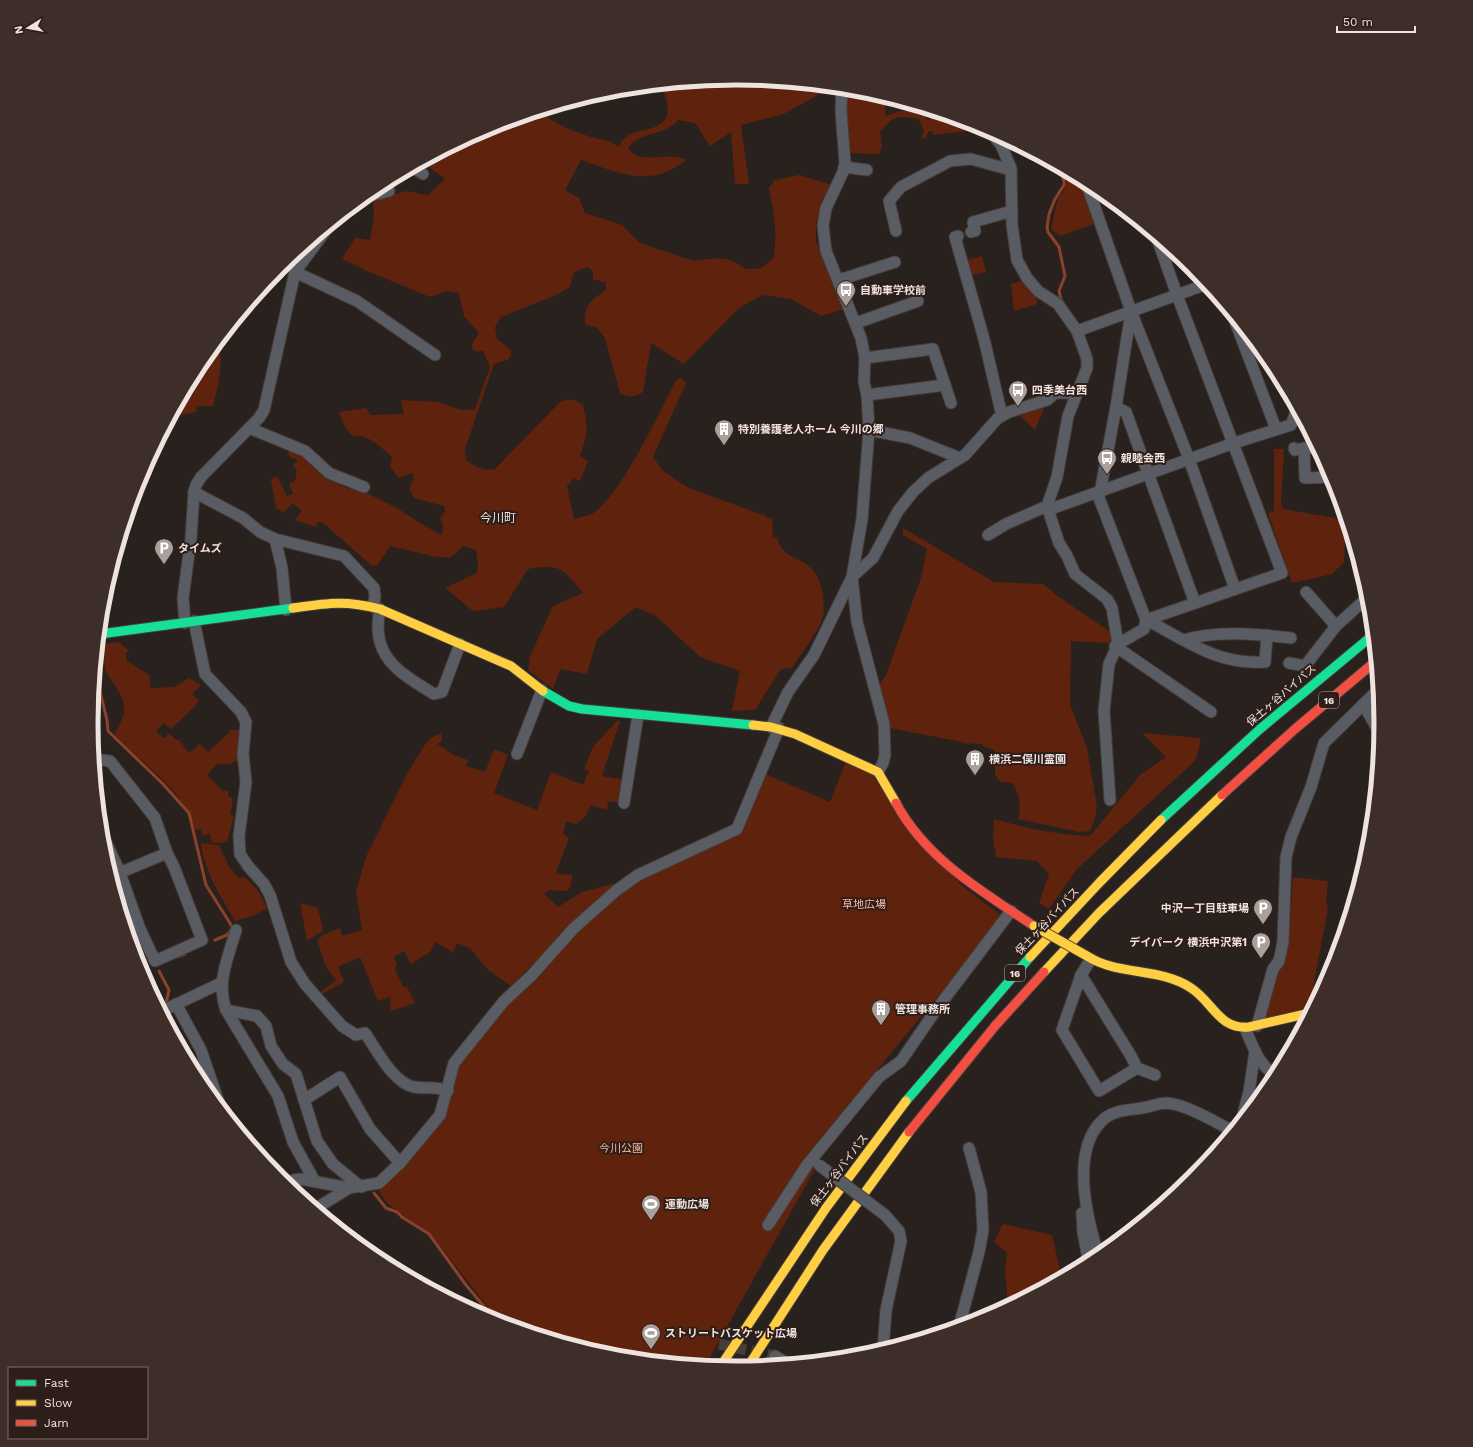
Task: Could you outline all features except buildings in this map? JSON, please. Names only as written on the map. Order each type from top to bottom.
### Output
[{"type":"main road","points":[[104,633],[343,602],[358,603],[376,608],[511,666],[542,690],[569,706],[582,710],[775,727],[795,734],[878,772],[884,780],[903,816],[926,845],[965,880],[1034,926],[1089,958],[1110,969],[1152,974],[1185,984],[1192,988],[1232,1026],[1245,1028],[1304,1014]]},
{"type":"main road","name":"保土ヶ谷バイパス","points":[[724,1362],[817,1220],[896,1114],[989,1002],[1061,923],[1202,780],[1300,693],[1370,638]]},
{"type":"main road","name":"16","points":[[751,1362],[773,1325],[848,1215],[915,1125],[977,1049],[1043,974],[1091,922],[1198,817],[1283,739],[1372,665]]},
{"type":"street","points":[[292,1181],[294,1180],[314,1180],[349,1188],[379,1183],[400,1163],[440,1115],[448,1090],[454,1063],[504,1001],[531,976],[574,928],[617,890],[638,876],[737,829],[792,685],[814,656],[852,577],[862,519],[868,430],[867,395],[864,382],[865,358],[856,323],[826,251],[823,226],[826,208],[844,167],[841,111],[842,94]]},
{"type":"street","points":[[998,142],[1007,157],[1011,170],[1013,232],[1017,260],[1027,278],[1038,291],[1058,304],[1077,331],[1087,359],[1087,368],[1068,416],[1057,478],[1047,508],[1059,543],[1075,574],[1107,599],[1112,608],[1116,645],[1109,664],[1104,711],[1110,800]]},
{"type":"street","points":[[896,231],[889,201],[901,187],[950,161],[971,159],[1011,170]]},
{"type":"street","points":[[844,167],[867,170]]},
{"type":"street","points":[[382,193],[389,191]]},
{"type":"street","points":[[1090,192],[1131,311],[1189,459],[1235,589]]},
{"type":"street","points":[[971,232],[975,231],[973,222],[1012,211]]},
{"type":"street","points":[[958,236],[955,237],[984,339],[1002,416]]},
{"type":"street","points":[[318,241],[296,272],[264,410],[259,418],[200,477],[196,484],[183,598],[205,674],[241,712],[246,722],[243,754],[246,782],[239,836],[240,854],[248,866],[264,884],[270,895],[291,962],[305,984],[342,1026],[356,1035],[365,1034],[403,1084],[414,1087],[440,1088],[448,1090]]},
{"type":"street","points":[[1147,620],[1282,573],[1160,245]]},
{"type":"street","points":[[839,280],[895,262]]},
{"type":"street","points":[[296,272],[357,301],[435,355]]},
{"type":"street","points":[[1077,331],[1201,286]]},
{"type":"street","points":[[856,323],[918,301]]},
{"type":"street","points":[[1116,645],[1144,629],[1147,620],[1099,498],[1099,491],[1116,406],[1131,311]]},
{"type":"street","points":[[1240,331],[1283,428]]},
{"type":"street","points":[[865,358],[933,349],[951,403]]},
{"type":"street","points":[[867,395],[945,385]]},
{"type":"street","points":[[852,577],[873,558],[898,511],[913,492],[928,478],[960,458],[976,444],[1002,416],[1047,400],[1055,393],[1077,393]]},
{"type":"street","points":[[1116,406],[1126,412],[1195,603]]},
{"type":"street","points":[[988,535],[1006,524],[1047,508],[1234,443],[1291,425],[1295,415]]},
{"type":"street","points":[[249,428],[305,451],[329,473],[364,487]]},
{"type":"street","points":[[868,430],[910,438],[960,458]]},
{"type":"street","points":[[1312,448],[1299,448],[1305,478],[1325,477]]},
{"type":"street","points":[[194,492],[243,518],[260,532],[275,539],[344,556],[374,588],[377,626],[382,649],[387,660],[411,680],[434,694],[442,692],[460,644]]},
{"type":"street","points":[[275,539],[282,568],[286,610]]},
{"type":"street","points":[[852,577],[857,622],[884,724],[885,755],[878,772]]},
{"type":"street","points":[[1306,592],[1336,626]]},
{"type":"street","points":[[1289,663],[1305,666],[1336,626],[1363,601]]},
{"type":"street","points":[[1147,620],[1184,640],[1195,648],[1236,662],[1252,663],[1265,662],[1268,660],[1266,635]]},
{"type":"street","points":[[1184,640],[1201,634],[1266,635],[1291,638]]},
{"type":"street","points":[[1116,645],[1211,712]]},
{"type":"street","points":[[517,754],[542,690]]},
{"type":"street","points":[[1257,1026],[1274,969],[1279,960],[1284,942],[1286,857],[1290,837],[1310,787],[1324,743],[1374,693]]},
{"type":"street","points":[[1363,704],[1375,725]]},
{"type":"street","points":[[624,803],[638,715]]},
{"type":"street","points":[[99,761],[110,761],[155,818],[167,853],[174,867],[202,940],[155,961],[117,876]]},
{"type":"street","points":[[116,874],[167,853]]},
{"type":"street","points":[[768,1225],[879,1077],[901,1061],[936,1010],[1011,911]]},
{"type":"street","points":[[236,930],[221,983],[222,998],[226,1010],[278,1096],[293,1142],[314,1180]]},
{"type":"street","points":[[1089,958],[1081,975],[1062,1030],[1099,1091],[1137,1068]]},
{"type":"street","points":[[1081,975],[1137,1068],[1155,1075]]},
{"type":"street","points":[[166,1009],[221,983]]},
{"type":"street","points":[[176,1004],[201,1050],[215,1090]]},
{"type":"street","points":[[226,1010],[257,1016],[266,1026],[271,1046],[283,1064],[296,1074],[317,1141],[333,1164],[361,1187]]},
{"type":"street","points":[[1245,1028],[1259,1061],[1271,1072]]},
{"type":"street","points":[[1244,1110],[1249,1092],[1254,1051]]},
{"type":"street","points":[[304,1100],[340,1077],[370,1129],[400,1163]]},
{"type":"street","points":[[1088,1256],[1083,1232],[1086,1153],[1090,1138],[1105,1118],[1117,1112],[1165,1103],[1179,1106],[1229,1129]]},
{"type":"street","points":[[961,1321],[979,1252],[983,1230],[981,1192],[969,1148]]},
{"type":"street","points":[[815,1162],[885,1214],[896,1227],[901,1241],[886,1310],[884,1344]]},
{"type":"street","points":[[1084,1178],[1091,1232],[1097,1250]]},
{"type":"street","points":[[319,1207],[349,1188]]},
{"type":"street","points":[[775,1356],[783,1361]]},
{"type":"green space","points":[[695,86],[778,86],[825,91],[784,114],[741,125],[749,184],[735,184],[731,132],[710,146],[695,123],[678,120],[667,129],[639,139],[628,148],[634,154],[648,158],[679,157],[686,160],[673,169],[660,174],[635,176],[609,170],[581,160],[565,190],[579,198],[585,213],[622,225],[640,243],[694,261],[718,258],[731,260],[746,269],[754,269],[761,268],[773,259],[775,232],[774,215],[769,188],[775,180],[799,175],[832,185],[816,223],[816,241],[845,309],[821,316],[791,299],[763,295],[740,307],[684,364],[651,343],[643,392],[635,396],[629,396],[620,393],[605,338],[597,328],[585,324],[587,307],[592,300],[606,290],[606,283],[593,279],[593,272],[588,267],[574,272],[570,287],[556,295],[501,317],[495,327],[497,339],[511,350],[511,356],[507,360],[494,364],[465,449],[466,460],[479,468],[494,470],[559,403],[569,399],[577,401],[583,405],[586,419],[586,436],[580,456],[588,461],[580,481],[574,478],[567,486],[574,519],[592,514],[603,505],[615,491],[639,452],[677,379],[682,378],[686,383],[653,457],[663,471],[689,488],[766,516],[766,518],[772,518],[773,537],[777,538],[779,544],[785,552],[802,561],[813,570],[821,587],[824,612],[815,633],[792,668],[781,669],[755,710],[732,711],[740,671],[700,657],[656,616],[636,607],[597,639],[587,674],[560,669],[553,689],[528,670],[530,656],[553,606],[583,593],[565,573],[548,567],[528,569],[504,607],[473,611],[445,588],[477,573],[478,565],[476,550],[464,546],[450,558],[432,556],[390,546],[377,566],[371,565],[323,523],[318,522],[316,527],[295,520],[302,511],[292,503],[284,513],[276,508],[271,480],[275,477],[278,478],[287,496],[293,494],[289,483],[295,481],[297,471],[293,465],[297,461],[296,459],[289,457],[288,450],[298,453],[323,477],[349,489],[357,488],[397,508],[442,535],[443,524],[440,518],[445,511],[444,506],[414,498],[409,489],[414,479],[413,473],[399,478],[390,467],[392,457],[379,445],[369,439],[352,436],[346,429],[339,412],[366,408],[371,415],[404,414],[401,400],[438,402],[461,410],[475,409],[490,367],[483,351],[475,351],[472,348],[472,344],[479,333],[464,316],[459,293],[446,291],[430,297],[342,259],[355,238],[370,240],[374,217],[373,200],[406,191],[428,195],[445,179],[427,166],[454,151],[492,134],[545,115],[566,128],[610,142],[618,147],[628,135],[663,123],[668,113],[663,89]]},
{"type":"green space","points":[[845,94],[886,103],[885,116],[900,111],[915,111],[923,113],[928,121],[933,116],[936,119],[938,118],[942,119],[971,130],[934,135],[932,131],[929,131],[926,137],[921,140],[924,131],[919,119],[901,117],[893,119],[880,132],[882,147],[879,154],[848,153]]},
{"type":"green space","points":[[616,96],[616,99],[596,101]]},
{"type":"green space","points":[[1066,177],[1081,187],[1094,224],[1060,236],[1051,229],[1058,198],[1064,191],[1067,179]]},
{"type":"green space","points":[[982,256],[986,272],[968,276],[965,260]]},
{"type":"green space","points":[[1025,280],[1036,293],[1037,304],[1014,311],[1011,284]]},
{"type":"green space","points":[[220,349],[220,374],[213,406],[197,406],[196,412],[178,416]]},
{"type":"green space","points":[[1046,403],[1035,430],[1020,416],[1013,415]]},
{"type":"green space","points":[[1274,449],[1284,449],[1281,504],[1283,509],[1341,519],[1345,533],[1344,562],[1332,574],[1292,583],[1268,513],[1274,511]]},
{"type":"green space","points":[[903,528],[994,582],[1043,584],[1059,597],[1112,633],[1112,643],[1071,641],[1070,705],[1087,748],[1097,806],[1095,818],[1090,831],[1079,832],[1018,819],[1020,805],[1014,786],[1012,783],[1001,782],[995,775],[995,750],[983,746],[982,744],[963,743],[890,728],[887,726],[876,690],[886,675],[921,578],[927,549],[903,535]]},
{"type":"green space","points":[[119,642],[129,651],[126,653],[126,660],[149,675],[151,688],[174,687],[189,678],[201,685],[192,694],[199,700],[194,707],[171,729],[164,723],[156,732],[164,738],[169,733],[176,740],[179,740],[189,753],[200,744],[208,752],[229,733],[229,730],[242,730],[240,762],[234,761],[231,764],[217,764],[207,775],[223,791],[228,791],[228,796],[233,799],[230,814],[234,816],[227,842],[212,843],[210,834],[202,836],[201,829],[195,830],[190,816],[182,802],[172,790],[115,735],[124,714],[124,707],[120,694],[105,670],[104,644]]},
{"type":"green space","points":[[617,721],[620,721],[602,776],[625,780],[621,803],[608,801],[607,810],[591,805],[585,817],[576,824],[566,821],[563,834],[569,838],[556,872],[559,874],[572,875],[571,886],[567,891],[550,890],[544,894],[558,907],[582,892],[617,883],[584,913],[511,986],[488,970],[470,948],[457,943],[453,953],[436,942],[430,952],[411,964],[404,951],[394,957],[397,965],[395,969],[403,987],[407,987],[415,1003],[391,1011],[390,997],[378,1001],[360,957],[338,967],[344,982],[320,995],[318,994],[336,980],[325,965],[317,940],[325,934],[340,928],[342,936],[362,930],[356,891],[366,857],[408,772],[424,746],[432,737],[441,733],[442,741],[437,744],[454,755],[468,760],[466,766],[485,772],[494,749],[508,755],[494,793],[537,810],[551,772],[583,785],[589,771],[584,769],[593,747]]},
{"type":"green space","points":[[1142,733],[1201,738],[1196,760],[1076,870],[1049,909],[1039,903],[1049,874],[1037,861],[996,857],[993,839],[994,819],[1042,830],[1090,836],[1140,775],[1166,757]]},
{"type":"green space","name":"今川公園","points":[[846,761],[870,773],[961,885],[1003,917],[803,1160],[815,1169],[708,1361],[653,1357],[612,1350],[531,1328],[492,1313],[430,1233],[386,1202],[377,1188],[439,1124],[456,1063],[482,1033],[580,930],[607,905],[642,878],[679,859],[743,832],[765,774],[830,802]]},
{"type":"green space","points":[[201,843],[219,845],[230,868],[238,877],[246,878],[259,892],[267,908],[253,916],[235,921],[209,874]]},
{"type":"green space","points":[[1293,877],[1328,881],[1326,902],[1328,908],[1314,983],[1313,997],[1309,1006],[1307,1009],[1265,1019],[1277,972],[1282,964],[1289,937]]},
{"type":"green space","points":[[300,903],[318,908],[323,931],[307,941]]},
{"type":"green space","points":[[1003,1224],[1052,1235],[1060,1270],[1063,1271],[1008,1301],[1005,1269],[1007,1253],[994,1242]]},
{"type":"waterway","points":[[1048,167],[1062,176],[1064,181],[1064,185],[1055,199],[1049,214],[1047,228],[1048,232],[1059,247],[1065,276],[1059,291],[1062,303]]},
{"type":"waterway","points":[[99,687],[107,720],[108,731],[163,784],[189,813],[206,885],[233,928],[227,935],[215,940]]},
{"type":"waterway","points":[[177,957],[185,954]]},
{"type":"waterway","points":[[159,971],[169,990],[166,1004]]},
{"type":"waterway","points":[[374,1193],[386,1208],[397,1212],[402,1217],[429,1234],[466,1285],[488,1311]]},
{"type":"tunnel","points":[[719,1344],[775,1356]]},
{"type":"traffic: fast","points":[[104,633],[293,608]]},
{"type":"traffic: fast","points":[[1161,820],[1260,729],[1370,638]]},
{"type":"traffic: fast","points":[[543,691],[569,706],[582,709],[753,725]]},
{"type":"traffic: fast","points":[[906,1101],[1030,957]]},
{"type":"traffic: slow","points":[[293,608],[346,603],[380,609],[511,666],[543,691]]},
{"type":"traffic: slow","points":[[753,725],[771,727],[795,734],[878,772],[896,803]]},
{"type":"traffic: slow","points":[[1044,972],[1099,913],[1222,795]]},
{"type":"traffic: slow","points":[[1030,957],[1100,882],[1161,820]]},
{"type":"traffic: slow","points":[[1034,926],[1087,956]]},
{"type":"traffic: slow","points":[[1087,956],[1112,966],[1179,981],[1199,994],[1223,1020],[1239,1027],[1249,1027],[1305,1014]]},
{"type":"traffic: slow","points":[[724,1362],[826,1208],[906,1101]]},
{"type":"traffic: slow","points":[[751,1362],[823,1250],[909,1132]]},
{"type":"traffic: jam","points":[[1222,795],[1295,729],[1372,664]]},
{"type":"traffic: jam","points":[[896,803],[908,823],[939,858],[976,887],[1034,926]]},
{"type":"traffic: jam","points":[[909,1132],[995,1026],[1044,972]]},
{"type":"place","name":"自動車学校前","points":[[846,307]]},
{"type":"place","name":"四季美台西","points":[[1018,407]]},
{"type":"place","name":"特別養護老人ホーム 今川の郷","points":[[724,446]]},
{"type":"place","name":"親睦会西","points":[[1107,475]]},
{"type":"place","name":"タイムズ","points":[[164,565]]},
{"type":"place","name":"横浜二俣川霊園","points":[[975,776]]},
{"type":"place","name":"中沢一丁目駐車場","points":[[1263,925]]},
{"type":"place","name":"デイパーク 横浜中沢第1","points":[[1261,959]]},
{"type":"place","name":"管理事務所","points":[[881,1026]]},
{"type":"place","name":"運動広場","points":[[651,1221]]},
{"type":"place","name":"ストリートバスケット広場","points":[[651,1350]]},
{"type":"district","name":"今川町","points":[[498,518]]},
{"type":"park label","name":"草地広場","points":[[864,904]]}]
